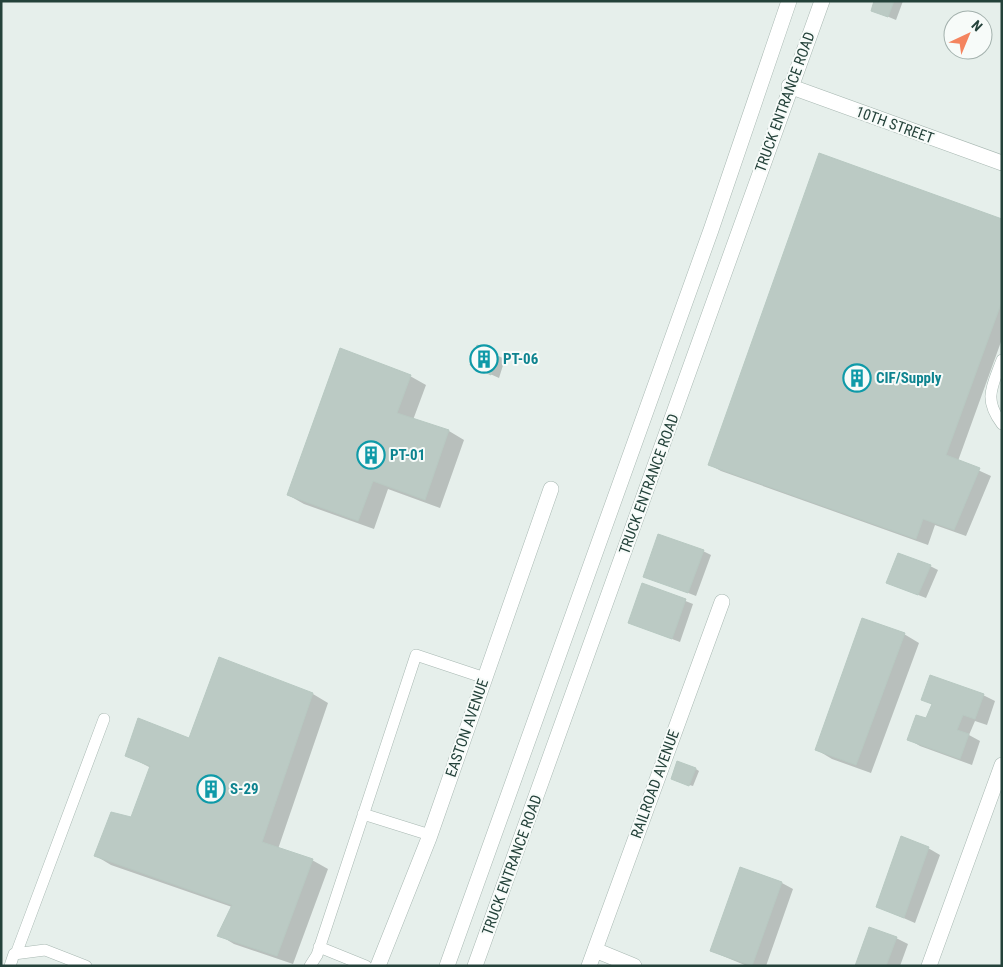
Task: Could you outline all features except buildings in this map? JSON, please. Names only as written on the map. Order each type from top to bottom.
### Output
[{"type":"street","points":[[447,966],[708,240],[789,1]]},
{"type":"street","name":"TRUCK ENTRANCE ROAD","points":[[475,966],[659,457],[789,86],[822,1]]},
{"type":"street","name":"10TH STREET","points":[[789,86],[1002,163]]},
{"type":"street","name":"EASTON AVENUE","points":[[378,966],[430,835],[550,489]]},
{"type":"street","name":"RAILROAD AVENUE","points":[[589,966],[722,602]]},
{"type":"street","points":[[929,966],[1002,765]]},
{"type":"street","points":[[594,950],[634,966]]},
{"type":"lane","points":[[1002,360],[991,390],[991,410],[1002,424]]},
{"type":"lane","points":[[310,966],[319,947],[416,654],[484,678]]},
{"type":"lane","points":[[10,966],[104,719]]},
{"type":"lane","points":[[364,814],[430,835]]},
{"type":"lane","points":[[319,947],[366,966]]},
{"type":"lane","points":[[16,954],[45,950],[86,966]]},
{"type":"place","name":"PT-06","points":[[484,359]]},
{"type":"place","name":"CIF/Supply","points":[[857,378]]},
{"type":"place","name":"PT-01","points":[[371,455]]},
{"type":"place","name":"S-29","points":[[211,789]]}]
